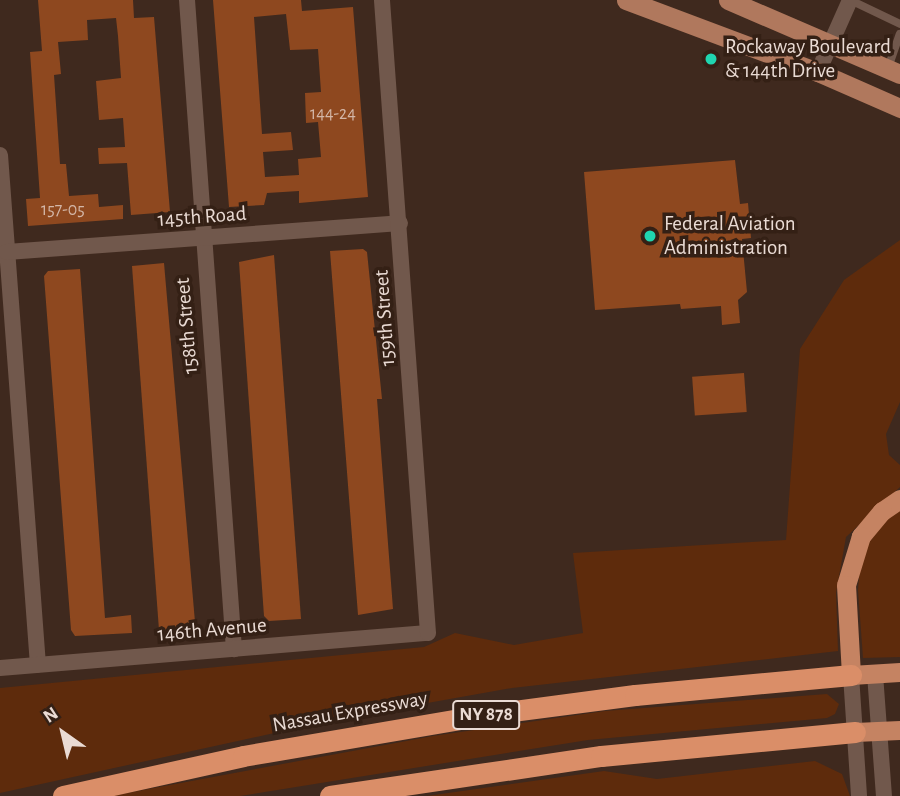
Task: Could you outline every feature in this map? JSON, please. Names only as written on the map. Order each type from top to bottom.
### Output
[{"type":"highway","points":[[851,675],[848,567],[870,523],[900,499]]},
{"type":"highway","name":"Nassau Expressway","points":[[63,796],[255,754],[447,720],[605,698],[900,672]]},
{"type":"highway","points":[[330,796],[601,756],[900,730]]},
{"type":"main road","points":[[626,0],[659,7],[900,108]]},
{"type":"main road","points":[[728,0],[894,71]]},
{"type":"street","name":"158th Street","points":[[187,0],[201,238],[234,649]]},
{"type":"street","name":"159th Street","points":[[382,0],[428,633]]},
{"type":"street","points":[[818,72],[850,0]]},
{"type":"street","points":[[0,155],[38,665]]},
{"type":"street","name":"145th Road","points":[[7,252],[400,223]]},
{"type":"street","name":"146th Avenue","points":[[0,668],[428,633]]},
{"type":"street","points":[[875,674],[884,796]]},
{"type":"street","points":[[851,675],[859,796]]},
{"type":"lane","points":[[850,0],[900,24]]},
{"type":"lane","points":[[894,71],[900,34]]},
{"type":"shaded area","points":[[900,240],[900,402],[886,434],[889,455],[900,465],[900,487],[846,537],[836,593],[838,651],[512,688],[338,719],[0,793],[0,688],[424,647],[455,633],[514,645],[583,633],[573,553],[786,540],[800,349],[844,280]]},
{"type":"shaded area","points":[[900,509],[900,657],[863,658],[858,590],[861,553],[887,519]]},
{"type":"shaded area","points":[[827,694],[839,704],[835,714],[827,718],[588,740],[240,796],[111,796],[433,736],[605,711]]},
{"type":"shaded area","points":[[815,761],[842,774],[850,796],[427,796],[604,771],[657,779]]},
{"type":"building","points":[[38,0],[133,0],[134,18],[154,17],[170,212],[131,215],[127,163],[99,164],[98,148],[125,147],[123,118],[99,120],[96,81],[121,78],[118,36],[116,18],[87,20],[88,40],[58,42],[61,74],[54,75],[60,164],[66,164],[69,196],[98,194],[99,207],[123,205],[123,219],[28,226],[26,199],[40,198],[30,52],[42,51]]},
{"type":"building","points":[[213,0],[301,0],[302,11],[353,7],[368,197],[299,203],[299,191],[267,193],[264,205],[229,207]],"holes":[[[286,14],[290,50],[318,49],[321,92],[305,93],[306,123],[318,122],[321,157],[298,159],[299,175],[265,177],[263,152],[293,150],[291,132],[262,134],[254,17]]]},
{"type":"building","points":[[735,160],[740,204],[748,203],[751,238],[742,239],[747,292],[738,300],[740,323],[722,325],[721,306],[681,309],[680,304],[595,310],[584,172]]},
{"type":"building","points":[[363,249],[367,252],[382,399],[377,399],[393,609],[358,615],[330,251]]},
{"type":"building","points":[[274,255],[301,619],[269,621],[264,616],[239,262]]},
{"type":"building","points":[[164,263],[195,622],[192,627],[159,630],[132,266]]},
{"type":"building","points":[[80,269],[105,618],[131,615],[132,633],[75,636],[71,630],[44,276],[48,271]]},
{"type":"building","points":[[744,373],[747,412],[695,416],[692,377]]},
{"type":"place","name":"Rockaway Boulevard & 144th Drive","points":[[711,59]]},
{"type":"place","name":"Federal Aviation Administration","points":[[650,236]]}]
